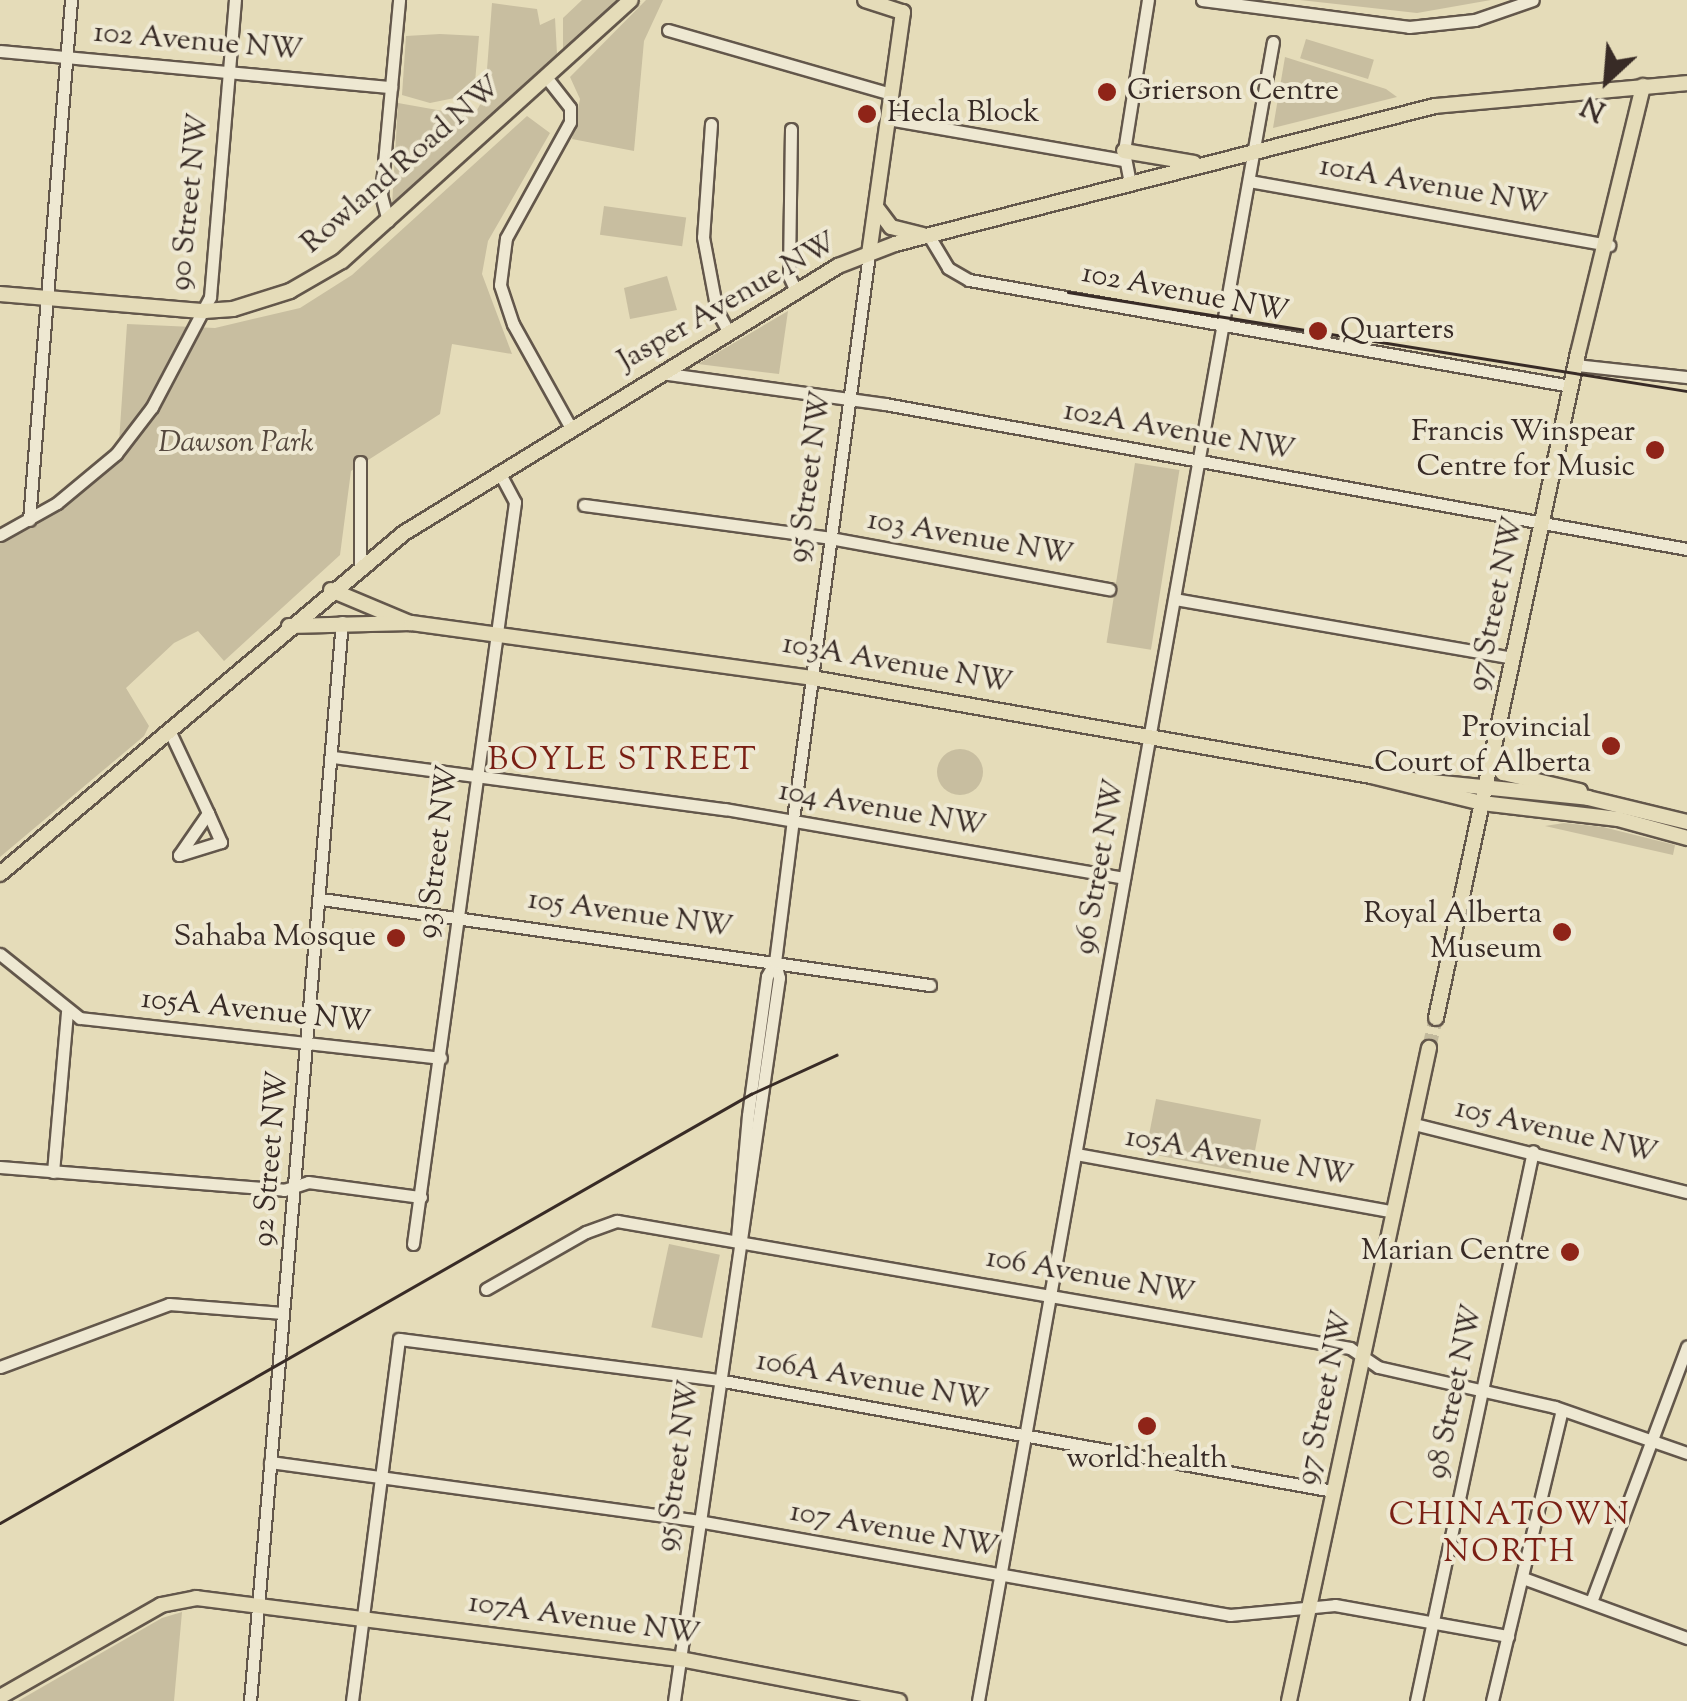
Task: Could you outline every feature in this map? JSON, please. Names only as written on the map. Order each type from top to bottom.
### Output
[{"type":"main road","name":"Rowland Road NW","points":[[0,294],[204,311],[234,309],[290,292],[342,260],[388,221],[631,0]]},
{"type":"main road","points":[[864,0],[904,6]]},
{"type":"main road","name":"95 Street NW","points":[[869,254],[904,6]]},
{"type":"main road","name":"Jasper Avenue NW","points":[[0,874],[360,567],[499,472],[728,331],[795,290],[869,254],[1130,182],[1470,98],[1687,83]]},
{"type":"main road","name":"97 Street NW","points":[[1436,1018],[1576,365],[1609,245],[1643,86]]},
{"type":"main road","points":[[1124,156],[1204,164]]},
{"type":"main road","points":[[876,207],[891,226],[929,236]]},
{"type":"main road","name":"103A Avenue NW","points":[[331,590],[411,623]]},
{"type":"main road","points":[[342,622],[348,607],[372,607]]},
{"type":"main road","name":"103A Avenue NW","points":[[289,626],[411,623],[812,678],[1618,819],[1687,838]]},
{"type":"main road","points":[[1490,760],[1504,773],[1579,790],[1588,798]]},
{"type":"main road","name":"103A Avenue NW","points":[[1483,796],[1588,798],[1687,822]]},
{"type":"main road","name":"97 Street NW","points":[[1289,1701],[1429,1048]]},
{"type":"main road","name":"107A Avenue NW","points":[[0,1696],[161,1605],[196,1598],[680,1660],[899,1701]]},
{"type":"street","points":[[29,520],[71,0]]},
{"type":"street","name":"90 Street NW","points":[[0,534],[29,520],[116,454],[152,406],[204,311],[236,0]]},
{"type":"street","points":[[388,221],[381,195],[399,0]]},
{"type":"street","points":[[1130,182],[1124,156],[1148,0]]},
{"type":"street","points":[[1202,0],[1409,26],[1476,20],[1533,0]]},
{"type":"street","points":[[668,30],[892,94]]},
{"type":"street","name":"96 Street NW","points":[[978,1701],[1274,42]]},
{"type":"street","name":"102 Avenue NW","points":[[0,51],[391,87]]},
{"type":"street","points":[[546,77],[570,108],[570,122],[506,238],[500,285],[513,324],[571,428]]},
{"type":"street","points":[[888,119],[1124,156]]},
{"type":"street","points":[[711,124],[703,237],[718,310],[728,331]]},
{"type":"street","points":[[791,130],[789,276],[795,290]]},
{"type":"street","name":"101A Avenue NW","points":[[1249,181],[1609,245]]},
{"type":"street","name":"102 Avenue NW","points":[[929,236],[948,268],[969,280],[1572,386]]},
{"type":"street","name":"95 Street NW","points":[[674,1701],[738,1239],[745,1224],[776,998],[775,962],[869,254]]},
{"type":"street","points":[[1576,365],[1687,378]]},
{"type":"street","name":"102A Avenue NW","points":[[661,373],[849,398],[1687,550]]},
{"type":"street","points":[[360,462],[360,567]]},
{"type":"street","name":"93 Street NW","points":[[414,1244],[442,1058],[455,915],[474,774],[515,502],[499,472]]},
{"type":"street","name":"103 Avenue NW","points":[[584,504],[830,538],[1109,590]]},
{"type":"street","points":[[1175,599],[1513,658]]},
{"type":"street","name":"92 Street NW","points":[[250,1701],[342,622]]},
{"type":"street","points":[[169,730],[208,813]]},
{"type":"street","name":"104 Avenue NW","points":[[333,757],[793,819],[1124,878]]},
{"type":"street","name":"105 Avenue NW","points":[[321,899],[455,915],[930,986]]},
{"type":"street","points":[[0,954],[67,1012],[52,1172]]},
{"type":"street","name":"105A Avenue NW","points":[[67,1012],[100,1021],[308,1040],[442,1058]]},
{"type":"street","name":"105 Avenue NW","points":[[1414,1124],[1687,1192]]},
{"type":"street","name":"98 Street NW","points":[[1416,1701],[1534,1152]]},
{"type":"street","name":"105A Avenue NW","points":[[1076,1154],[1394,1212]]},
{"type":"street","points":[[0,1167],[294,1187],[322,1183],[422,1197]]},
{"type":"street","name":"106 Avenue NW","points":[[486,1290],[586,1232],[618,1221],[1350,1348],[1378,1367],[1562,1410],[1687,1453]]},
{"type":"street","points":[[0,1367],[168,1304],[283,1312]]},
{"type":"street","name":"106A Avenue NW","points":[[381,1478],[399,1339],[718,1380],[1333,1490]]},
{"type":"street","points":[[1590,1602],[1687,1346]]},
{"type":"street","points":[[1492,1701],[1562,1410]]},
{"type":"street","name":"107 Avenue NW","points":[[270,1462],[698,1522],[1230,1615],[1334,1606],[1508,1636]]},
{"type":"street","points":[[352,1701],[381,1478]]},
{"type":"street","points":[[1523,1578],[1687,1638]]},
{"type":"green space","points":[[582,0],[621,0],[563,52],[563,18]]},
{"type":"green space","points":[[646,0],[663,0],[644,41],[634,151],[572,139],[580,99],[570,77]]},
{"type":"green space","points":[[1300,0],[1491,0],[1417,13]]},
{"type":"green space","points":[[492,3],[537,9],[540,25],[555,18],[557,54],[392,206],[398,103],[460,114],[477,110],[485,96]]},
{"type":"green space","points":[[406,36],[479,36],[474,94],[430,103],[402,95]]},
{"type":"green space","points":[[1306,39],[1374,60],[1368,79],[1300,58]]},
{"type":"green space","points":[[1285,57],[1386,89],[1397,97],[1273,128]]},
{"type":"green space","name":"Dawson Park","points":[[527,116],[550,133],[488,241],[482,274],[512,354],[452,344],[440,414],[351,471],[340,555],[224,661],[198,631],[174,643],[126,688],[149,726],[144,736],[0,857],[0,541],[94,483],[118,457],[127,324],[215,328],[300,308],[352,275]]},
{"type":"green space","points":[[604,206],[686,218],[682,246],[600,235]]},
{"type":"green space","points":[[667,276],[677,310],[630,319],[624,288]]},
{"type":"green space","points":[[788,311],[779,374],[698,364]]},
{"type":"green space","points":[[1135,463],[1179,470],[1151,650],[1107,643]]},
{"type":"green space","points":[[960,749],[976,756],[983,772],[976,788],[960,795],[944,788],[937,772],[944,756]]},
{"type":"green space","points":[[1564,823],[1603,827],[1675,845],[1673,855],[1545,826]]},
{"type":"green space","points":[[1156,1099],[1261,1119],[1251,1173],[1146,1153]]},
{"type":"green space","points":[[669,1244],[720,1255],[702,1338],[651,1327]]},
{"type":"green space","points":[[182,1612],[174,1701],[18,1701],[162,1618]]},
{"type":"tunnel","points":[[1429,1048],[1436,1018]]},
{"type":"tram line","points":[[1068,292],[1687,391]]},
{"type":"tram line","points":[[0,1523],[751,1094],[836,1055]]},
{"type":"place","name":"Grierson Centre","points":[[1107,92]]},
{"type":"place","name":"Hecla Block","points":[[867,114]]},
{"type":"place","name":"Quarters","points":[[1318,331]]},
{"type":"place","name":"Francis Winspear Centre for Music","points":[[1655,450]]},
{"type":"place","name":"Provincial Court of Alberta","points":[[1611,746]]},
{"type":"place","name":"Royal Alberta Museum","points":[[1562,932]]},
{"type":"place","name":"Sahaba Mosque","points":[[396,938]]},
{"type":"place","name":"Marian Centre","points":[[1570,1252]]},
{"type":"place","name":"world health","points":[[1147,1426]]},
{"type":"district","name":"BOYLE STREET","points":[[623,761]]},
{"type":"district","name":"CHINATOWN NORTH","points":[[1510,1536]]}]
